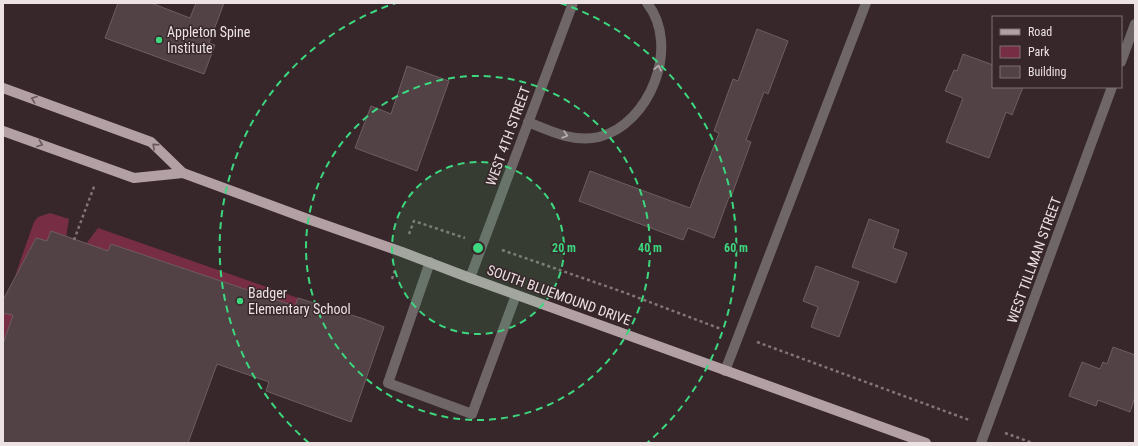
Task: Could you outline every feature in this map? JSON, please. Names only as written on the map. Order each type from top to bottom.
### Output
[{"type":"main road","name":"SOUTH BLUEMOUND DRIVE","points":[[3,88],[151,142],[183,173],[926,443]]},
{"type":"main road","name":"SOUTH BLUEMOUND DRIVE","points":[[3,131],[134,178],[183,173]]},
{"type":"street","name":"WEST 4TH STREET","points":[[470,278],[573,3]]},
{"type":"street","points":[[528,122],[554,132],[576,138],[588,138],[608,134],[622,126],[636,113],[645,101],[652,87],[658,71],[661,54],[661,39],[658,23],[647,3]]},
{"type":"street","points":[[725,370],[866,3]]},
{"type":"street","points":[[1122,59],[1135,24]]},
{"type":"street","name":"WEST TILLMAN STREET","points":[[981,443],[1112,88]]},
{"type":"street","points":[[430,262],[388,383],[472,414],[516,295]]},
{"type":"path","points":[[74,240],[95,182]]},
{"type":"path","points":[[411,230],[414,221],[453,234]]},
{"type":"path","points":[[507,252],[623,292],[1033,443]]},
{"type":"path","points":[[392,279],[395,272]]},
{"type":"green space","points":[[50,213],[69,219],[66,237],[51,231],[47,241],[36,238],[15,276],[34,222],[38,217]]},
{"type":"green space","points":[[98,228],[298,298],[295,306],[111,244],[108,251],[86,244]]},
{"type":"green space","points":[[3,313],[13,315],[3,344]]},
{"type":"building","name":"Appleton Spine Institute","points":[[118,3],[151,3],[190,18],[196,3],[224,3],[209,43],[215,45],[204,74],[105,38]]},
{"type":"building","points":[[757,29],[788,41],[768,94],[764,92],[746,140],[751,142],[714,238],[688,228],[683,240],[579,201],[590,171],[690,208],[719,133],[714,131],[733,79],[738,81]]},
{"type":"building","points":[[963,54],[992,65],[992,88],[1023,88],[1012,115],[1006,112],[989,158],[946,142],[963,98],[945,91],[954,70],[957,71]]},
{"type":"building","points":[[407,66],[449,81],[417,171],[355,148],[371,106],[391,114]]},
{"type":"building","points":[[869,219],[899,230],[893,248],[907,253],[896,283],[852,267]]},
{"type":"building","points":[[51,231],[108,251],[111,244],[295,306],[298,298],[384,327],[351,422],[266,391],[269,382],[217,364],[188,443],[3,443],[3,344],[13,315],[3,313],[3,300],[36,238],[47,241]]},
{"type":"building","points":[[816,266],[859,282],[839,337],[811,327],[818,307],[803,301]]},
{"type":"building","points":[[1113,347],[1135,355],[1135,397],[1130,412],[1098,400],[1096,406],[1069,396],[1082,362],[1100,369],[1103,362],[1107,364]]},
{"type":"place","name":"Appleton Spine Institute","points":[[159,40]]},
{"type":"place","name":"Badger Elementary School","points":[[240,301]]}]
